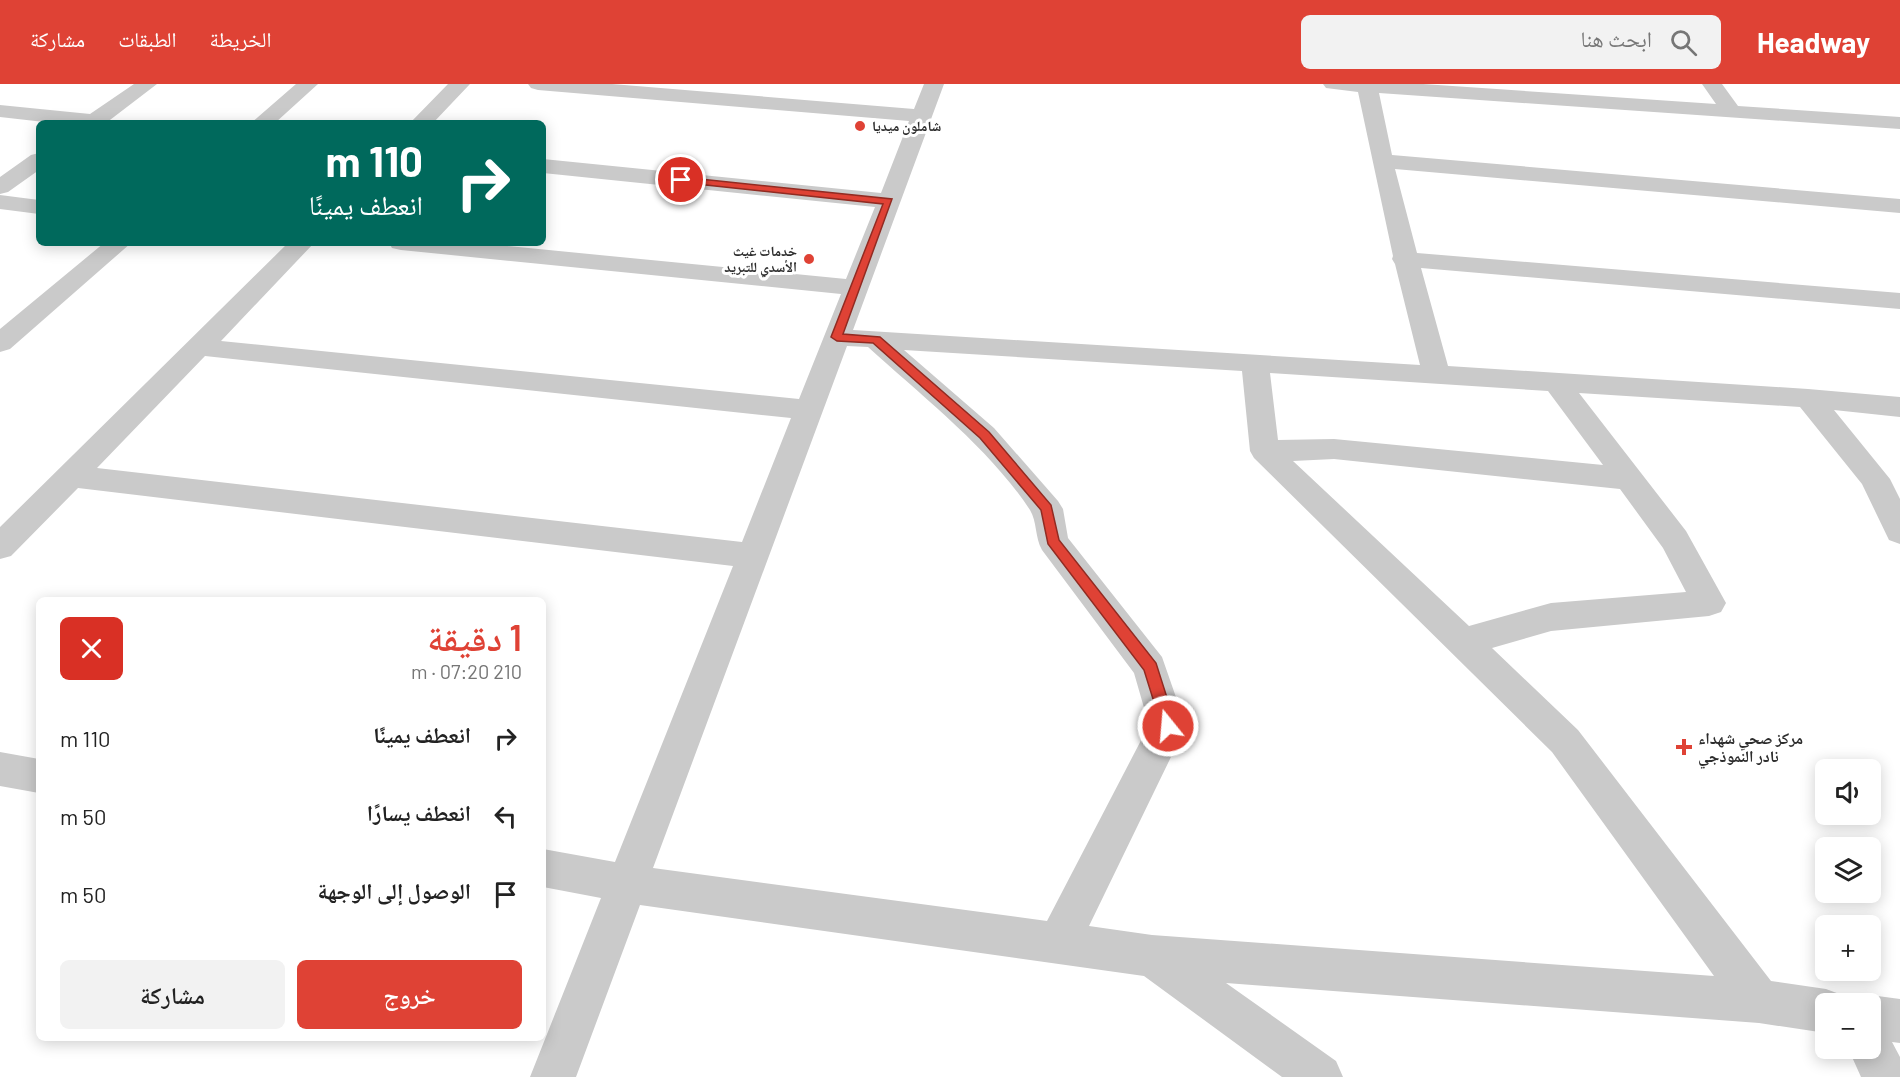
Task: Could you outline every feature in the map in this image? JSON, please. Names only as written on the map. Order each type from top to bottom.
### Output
[{"type":"street","points":[[96,120],[147,84]]},
{"type":"street","points":[[266,120],[308,84]]},
{"type":"street","points":[[424,120],[460,84]]},
{"type":"street","points":[[538,84],[921,116]]},
{"type":"street","points":[[553,1077],[934,84]]},
{"type":"street","points":[[1333,84],[1900,123]]},
{"type":"street","points":[[1712,84],[1731,111]]},
{"type":"street","points":[[1367,85],[1404,259],[1422,316],[1436,375]]},
{"type":"street","points":[[0,111],[76,120]]},
{"type":"street","points":[[1383,161],[1900,206]]},
{"type":"street","points":[[0,187],[36,162]]},
{"type":"street","points":[[546,166],[889,201]]},
{"type":"street","points":[[0,202],[36,207]]},
{"type":"street","points":[[0,343],[115,246]]},
{"type":"street","points":[[0,547],[299,246]]},
{"type":"street","points":[[431,246],[856,288]]},
{"type":"street","points":[[1404,259],[1900,301]]},
{"type":"street","points":[[837,337],[1808,398],[1900,407]]},
{"type":"street","points":[[876,340],[984,435],[1047,509],[1053,541],[1150,667],[1154,677],[1168,726],[1059,942]]},
{"type":"street","points":[[199,347],[809,410]]},
{"type":"street","points":[[1255,363],[1265,451],[1565,741],[1759,1001]]},
{"type":"street","points":[[1463,642],[1551,617],[1709,603],[1675,540],[1556,382]]},
{"type":"street","points":[[1808,398],[1875,479],[1899,527]]},
{"type":"street","points":[[1265,451],[1334,449],[1629,479]]},
{"type":"street","points":[[70,476],[753,556]]},
{"type":"street","points":[[0,769],[36,775]]},
{"type":"street","points":[[546,869],[627,884],[1152,956],[1759,1001],[1815,1009]]},
{"type":"street","points":[[1152,956],[1320,1077]]},
{"type":"street","points":[[1881,1018],[1900,1021]]},
{"type":"street","points":[[1876,1059],[1886,1077]]},
{"type":"place","name":"شاملون ميديا","points":[[860,126]]},
{"type":"place","name":"خدمات غيث الأسدي للتبريد","points":[[809,259]]},
{"type":"place","name":"مركز صحي شهداء نادر النموذجي","points":[[1684,747]]},
{"type":"route","points":[[681,180],[889,201],[837,337],[876,340],[984,435],[1047,509],[1053,541],[1150,667],[1168,726]]}]
